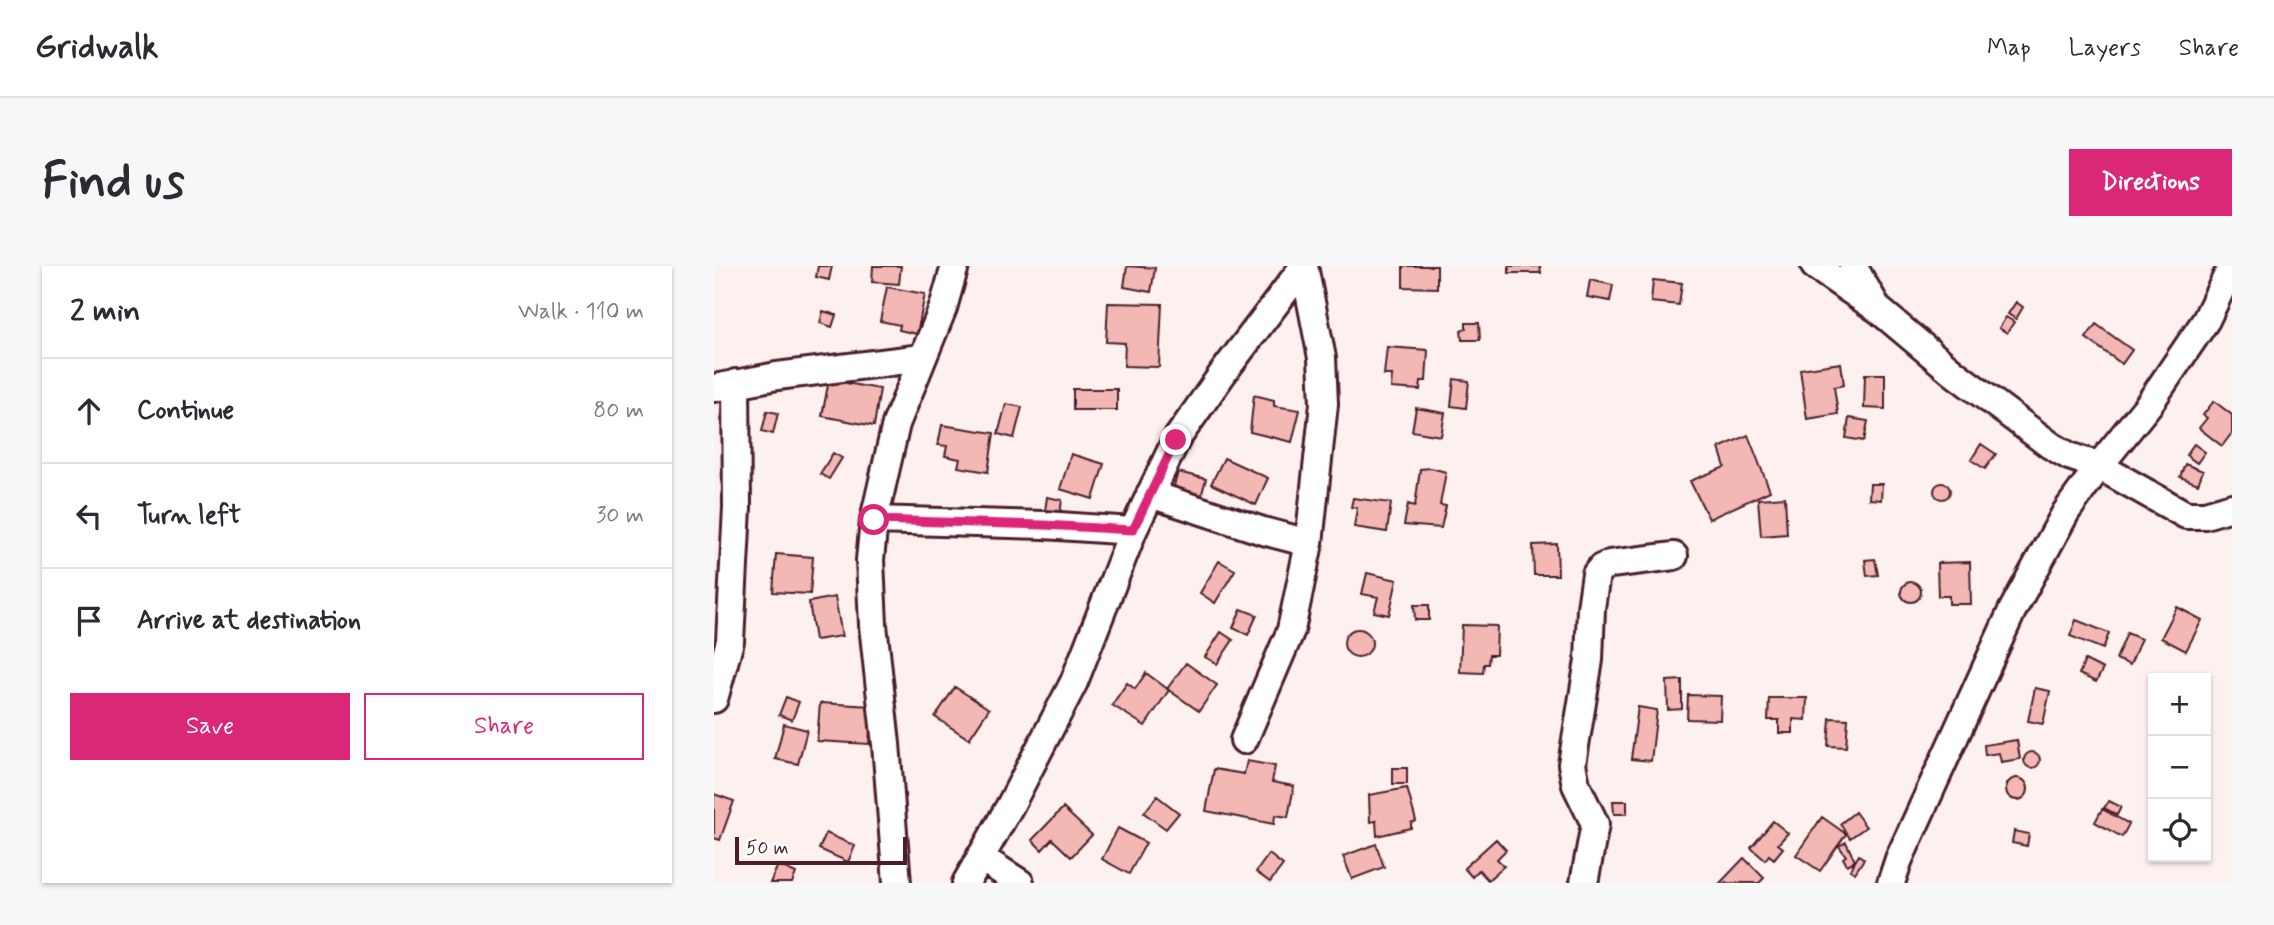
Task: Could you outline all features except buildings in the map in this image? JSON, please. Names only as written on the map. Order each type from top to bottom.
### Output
[{"type":"street","points":[[897,883],[873,625],[870,560],[874,520],[896,424],[943,308],[954,266]]},
{"type":"street","points":[[966,883],[1011,804],[1074,681],[1133,530],[1176,440],[1304,266]]},
{"type":"street","points":[[1244,740],[1291,629],[1309,543],[1324,404],[1322,358],[1304,266]]},
{"type":"street","points":[[1815,266],[1879,310],[1954,373],[2050,445],[2069,456],[2099,466],[2186,514],[2204,515],[2232,507]]},
{"type":"street","points":[[1853,266],[1879,310]]},
{"type":"street","points":[[1891,883],[1899,859],[2012,611],[2066,512],[2149,404],[2206,320],[2232,266]]},
{"type":"street","points":[[714,699],[730,641],[737,508],[725,385],[922,358]]},
{"type":"street","points":[[1150,494],[1253,528],[1309,543]]},
{"type":"street","points":[[874,520],[1133,530]]},
{"type":"street","points":[[1584,883],[1595,824],[1576,785],[1572,764],[1589,660],[1591,608],[1596,574],[1610,564],[1674,556]]},
{"type":"street","points":[[979,857],[1020,883]]},
{"type":"route","points":[[874,520],[1133,530],[1176,440]]}]
